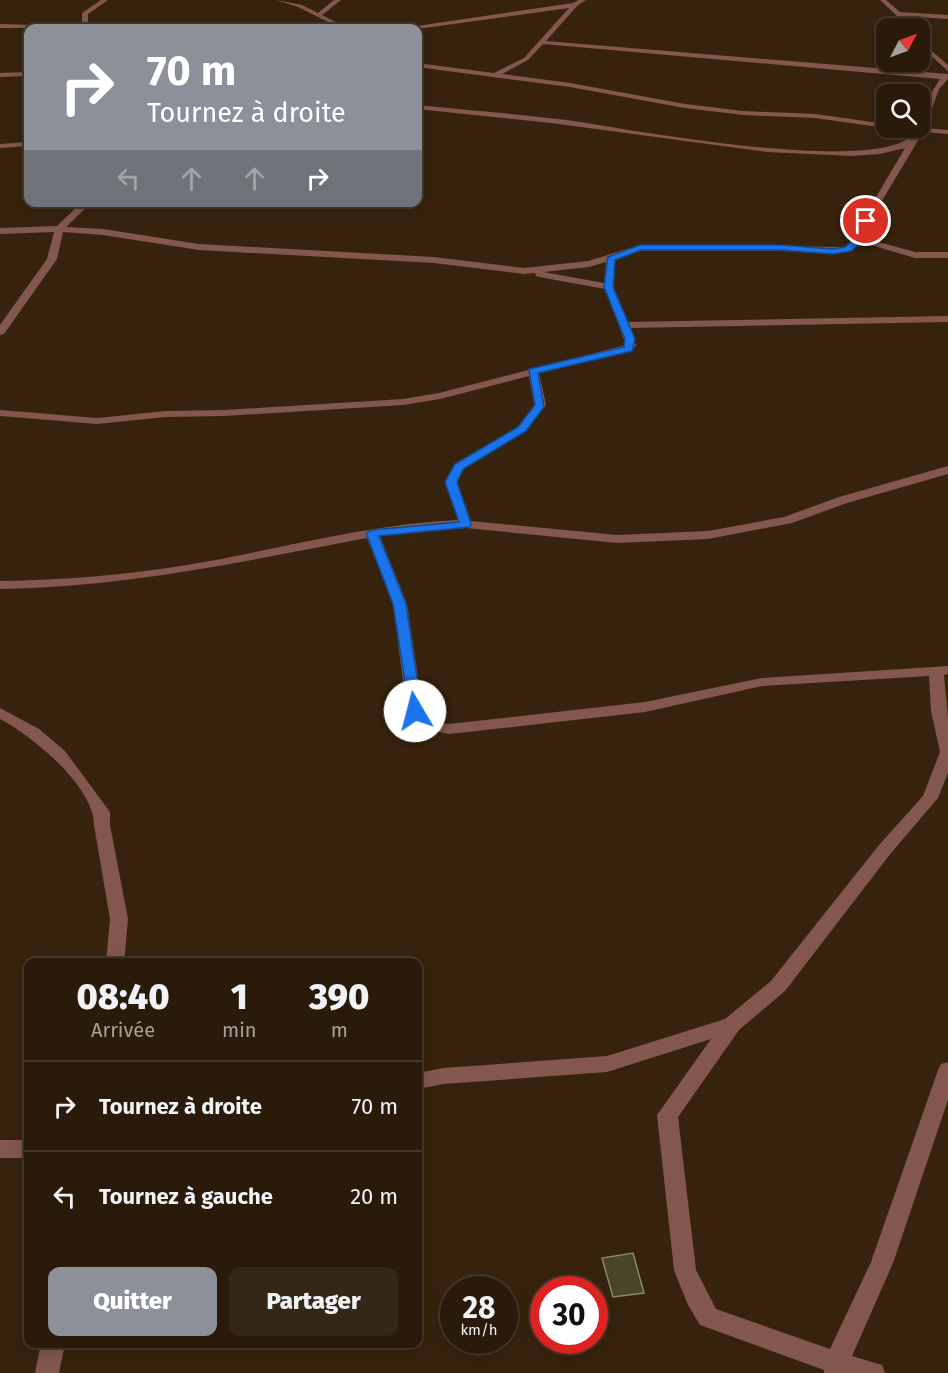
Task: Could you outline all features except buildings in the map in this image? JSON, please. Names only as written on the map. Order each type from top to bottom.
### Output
[{"type":"street","points":[[85,24],[85,13],[105,0]]},
{"type":"street","points":[[279,0],[300,6],[335,24]]},
{"type":"street","points":[[317,16],[338,0]]},
{"type":"street","points":[[493,76],[518,65],[575,5],[583,0]]},
{"type":"street","points":[[883,0],[900,18]]},
{"type":"street","points":[[422,27],[575,5]]},
{"type":"street","points":[[898,14],[948,17]]},
{"type":"street","points":[[0,26],[24,27]]},
{"type":"street","points":[[540,42],[947,74]]},
{"type":"street","points":[[930,54],[947,74]]},
{"type":"street","points":[[422,66],[570,85],[629,98],[713,110],[815,116],[876,125]]},
{"type":"street","points":[[0,75],[24,74]]},
{"type":"street","points":[[930,102],[939,80],[947,74]]},
{"type":"street","points":[[422,107],[571,123],[755,150],[862,153],[883,152],[911,144]]},
{"type":"street","points":[[930,130],[948,132]]},
{"type":"street","points":[[524,271],[589,264],[611,259],[640,248],[652,247],[713,250],[780,248],[833,251],[848,249],[859,239],[866,221],[911,144],[917,138]]},
{"type":"street","points":[[0,146],[24,144]]},
{"type":"street","points":[[3,324],[52,259],[59,229],[83,207]]},
{"type":"street","points":[[0,231],[59,229],[113,233],[199,247],[423,259],[524,271],[609,287]]},
{"type":"street","points":[[859,239],[915,255],[948,255]]},
{"type":"street","points":[[0,412],[97,421],[166,414],[403,402],[440,396],[628,349],[631,345],[609,287],[611,259]]},
{"type":"street","points":[[624,325],[948,319]]},
{"type":"street","points":[[466,524],[451,482],[459,467],[522,429],[540,405],[533,371]]},
{"type":"street","points":[[0,585],[50,584],[186,569],[372,533],[466,524],[617,540],[708,535],[787,520],[843,500],[948,470]]},
{"type":"street","points":[[372,533],[400,604],[415,711],[425,725],[449,729],[645,708],[762,682],[942,669],[939,711],[948,752],[930,798],[885,849],[778,987],[732,1025],[667,1115],[685,1270],[696,1297],[708,1317],[836,1368],[873,1373]]},
{"type":"street","points":[[0,713],[29,727],[51,744],[102,812],[102,825],[119,919],[115,958]]},
{"type":"street","points":[[422,1080],[444,1076],[607,1064],[732,1025]]},
{"type":"street","points":[[836,1368],[882,1263],[948,1070]]},
{"type":"street","points":[[0,1149],[24,1149]]},
{"type":"street","points":[[46,1373],[52,1348]]},
{"type":"route","points":[[415,711],[400,604],[372,533],[466,524],[451,482],[459,467],[522,429],[540,405],[539,393],[532,379],[533,371],[628,349],[631,345],[630,339],[609,287],[611,259],[640,248],[663,247],[713,250],[762,247],[833,251],[848,249],[859,239],[866,221]]}]
